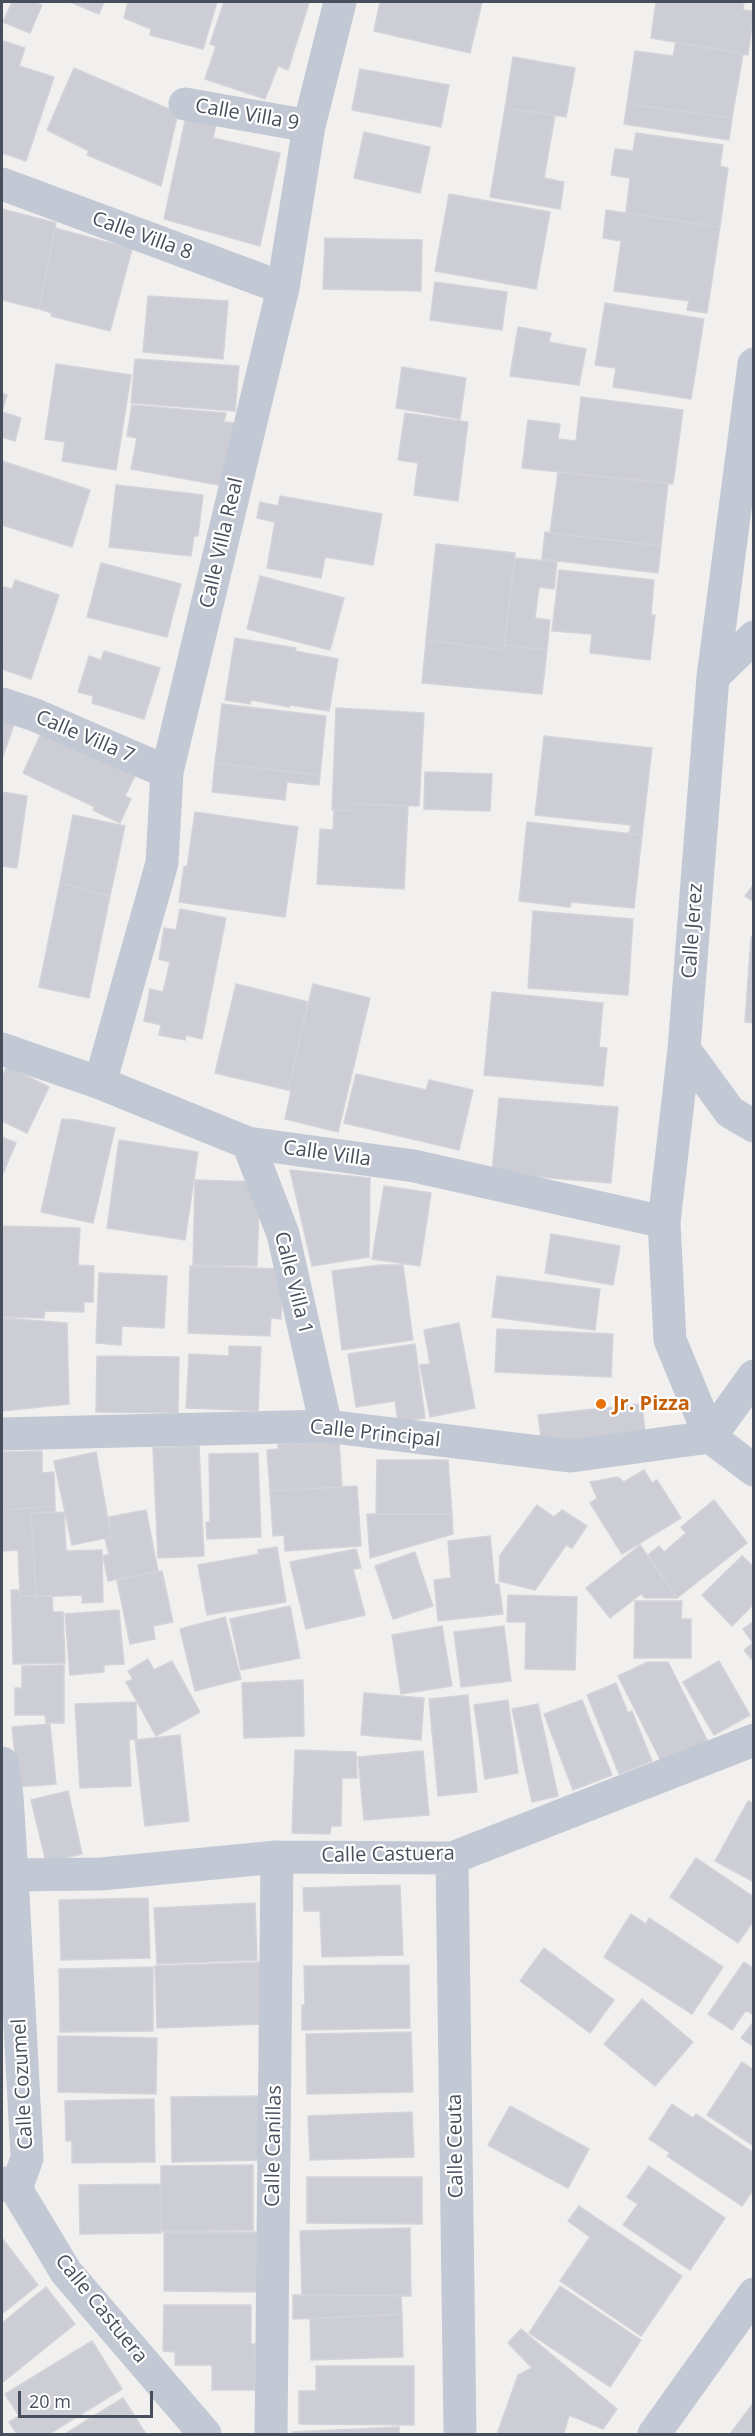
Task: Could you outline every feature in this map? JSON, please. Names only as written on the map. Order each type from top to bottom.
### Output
[{"type":"street","name":"Calle Villa Real","points":[[100,1083],[162,863],[167,772],[282,288],[309,126],[340,2]]},
{"type":"street","name":"Calle Villa 9","points":[[185,104],[309,126]]},
{"type":"street","name":"Calle Villa 8","points":[[2,184],[282,288]]},
{"type":"street","name":"Calle Jerez","points":[[710,1437],[670,1340],[664,1222],[684,1049],[713,677],[753,364]]},
{"type":"street","points":[[713,677],[753,637]]},
{"type":"street","name":"Calle Villa 7","points":[[2,704],[35,715],[167,772]]},
{"type":"street","name":"Calle Villa","points":[[2,1049],[100,1083],[248,1143],[414,1166],[664,1222]]},
{"type":"street","points":[[684,1049],[730,1112],[753,1125]]},
{"type":"street","name":"Calle Villa 1","points":[[248,1143],[283,1234],[326,1426]]},
{"type":"street","points":[[753,1376],[710,1437],[753,1470]]},
{"type":"street","name":"Calle Principal","points":[[2,1434],[326,1426],[571,1456],[710,1437]]},
{"type":"street","name":"Calle Castuera","points":[[7,1875],[101,1874],[277,1857],[452,1858],[753,1740]]},
{"type":"street","name":"Calle Cozumel","points":[[2,1763],[7,1875],[27,2158],[9,2186]]},
{"type":"street","name":"Calle Canillas","points":[[272,2434],[277,1857]]},
{"type":"street","name":"Calle Ceuta","points":[[452,1858],[460,2434]]},
{"type":"street","name":"Calle Castuera","points":[[9,2186],[66,2272],[205,2434]]},
{"type":"street","points":[[654,2434],[753,2294]]},
{"type":"building","points":[[12,2],[37,2],[42,5],[30,33],[3,22]]},
{"type":"building","points":[[70,2],[104,2],[99,14]]},
{"type":"building","points":[[128,2],[217,2],[203,49],[150,35],[151,29],[124,18]]},
{"type":"building","points":[[224,2],[309,3],[288,70],[278,66],[265,99],[205,79],[216,46],[210,44]]},
{"type":"building","points":[[380,2],[482,2],[470,53],[374,31]]},
{"type":"building","points":[[656,2],[744,2],[743,10],[754,11],[748,55],[651,38]]},
{"type":"building","points":[[4,41],[25,48],[19,66],[54,77],[26,161],[2,153],[2,45]]},
{"type":"building","points":[[676,42],[743,54],[732,118],[627,104],[635,51],[673,56]]},
{"type":"building","points":[[513,57],[575,68],[566,117],[505,108]]},
{"type":"building","points":[[74,68],[178,113],[161,186],[87,155],[89,151],[47,130]]},
{"type":"building","points":[[360,69],[449,85],[441,127],[352,110]]},
{"type":"building","points":[[627,104],[732,118],[729,140],[624,124]]},
{"type":"building","points":[[505,108],[555,115],[544,178],[564,182],[560,209],[490,197]]},
{"type":"building","points":[[187,112],[217,119],[213,138],[280,153],[260,246],[164,219]]},
{"type":"building","points":[[364,132],[430,147],[420,193],[354,178]]},
{"type":"building","points":[[636,133],[723,145],[720,166],[728,168],[720,227],[626,213],[630,178],[611,175],[615,149],[633,151]]},
{"type":"building","points":[[449,194],[550,212],[536,289],[435,271]]},
{"type":"building","points":[[2,209],[56,223],[39,309],[2,300]]},
{"type":"building","points":[[606,210],[720,227],[707,313],[687,310],[689,301],[614,291],[621,241],[603,238]]},
{"type":"building","points":[[55,228],[132,249],[110,331],[51,316],[52,313],[39,309]]},
{"type":"building","points":[[325,238],[422,240],[421,291],[323,289]]},
{"type":"building","points":[[435,282],[507,292],[502,330],[430,320]]},
{"type":"building","points":[[148,296],[228,301],[223,359],[143,352]]},
{"type":"building","points":[[605,303],[704,319],[691,399],[613,387],[616,368],[595,365]]},
{"type":"building","points":[[518,327],[551,333],[549,342],[586,349],[579,385],[510,376]]},
{"type":"building","points":[[135,359],[239,366],[235,411],[131,403]]},
{"type":"building","points":[[56,364],[131,375],[116,470],[62,461],[65,442],[45,439]]},
{"type":"building","points":[[402,367],[466,378],[460,419],[396,408]]},
{"type":"building","points":[[2,393],[7,395],[2,412]]},
{"type":"building","points":[[581,397],[683,410],[673,484],[522,468],[528,420],[560,424],[558,439],[576,441]]},
{"type":"building","points":[[132,405],[226,413],[224,422],[236,423],[224,486],[131,469],[137,438],[127,436]]},
{"type":"building","points":[[2,412],[21,418],[15,441],[2,437]]},
{"type":"building","points":[[405,413],[468,422],[458,501],[414,495],[418,463],[398,460]]},
{"type":"building","points":[[2,461],[90,490],[72,547],[2,525]]},
{"type":"building","points":[[558,472],[668,483],[661,546],[550,533]]},
{"type":"building","points":[[116,485],[203,495],[198,536],[194,536],[191,556],[109,547]]},
{"type":"building","points":[[280,496],[382,514],[373,565],[325,557],[321,578],[267,568],[275,522],[257,518],[260,502],[278,506]]},
{"type":"building","points":[[545,532],[661,546],[658,573],[542,559]]},
{"type":"building","points":[[436,544],[515,553],[504,650],[426,640]]},
{"type":"building","points":[[515,558],[557,562],[554,589],[539,587],[535,618],[550,620],[547,650],[504,645]]},
{"type":"building","points":[[101,563],[181,584],[167,637],[87,617]]},
{"type":"building","points":[[559,570],[654,580],[651,615],[655,615],[650,660],[590,653],[592,634],[552,631]]},
{"type":"building","points":[[260,576],[344,598],[330,650],[247,629]]},
{"type":"building","points":[[15,580],[59,595],[31,679],[2,669],[2,595],[4,587],[12,589]]},
{"type":"building","points":[[235,638],[296,648],[295,651],[338,659],[329,711],[251,700],[250,704],[225,700]]},
{"type":"building","points":[[426,640],[504,650],[504,645],[547,650],[542,694],[422,683]]},
{"type":"building","points":[[104,651],[160,668],[144,719],[92,703],[93,696],[78,692],[89,656],[101,660]]},
{"type":"building","points":[[222,704],[326,716],[320,775],[215,763]]},
{"type":"building","points":[[336,708],[424,713],[419,806],[353,804],[352,811],[332,810]]},
{"type":"building","points":[[2,714],[16,719],[2,759]]},
{"type":"building","points":[[44,727],[137,772],[125,796],[131,799],[120,823],[93,810],[95,807],[23,773]]},
{"type":"building","points":[[544,736],[652,748],[642,835],[629,834],[631,825],[535,815]]},
{"type":"building","points":[[215,763],[320,775],[319,785],[287,782],[285,800],[212,792]]},
{"type":"building","points":[[425,772],[492,774],[490,811],[424,809]]},
{"type":"building","points":[[2,792],[27,796],[17,868],[2,866]]},
{"type":"building","points":[[353,804],[408,806],[404,889],[317,884],[320,829],[333,830],[334,810],[352,811]]},
{"type":"building","points":[[195,812],[298,827],[285,917],[179,902]]},
{"type":"building","points":[[73,815],[125,826],[110,896],[60,883]]},
{"type":"building","points":[[527,822],[642,835],[634,908],[571,902],[570,907],[519,901]]},
{"type":"building","points":[[60,883],[110,896],[89,998],[39,987]]},
{"type":"building","points":[[754,884],[754,902],[745,896]]},
{"type":"building","points":[[180,909],[226,918],[202,1039],[186,1035],[185,1040],[159,1035],[161,1025],[144,1021],[150,989],[163,992],[170,962],[159,959],[164,928],[176,930]]},
{"type":"building","points":[[533,911],[633,919],[628,995],[528,988]]},
{"type":"building","points":[[751,937],[754,938],[754,1023],[745,1022]]},
{"type":"building","points":[[236,984],[308,1002],[288,1090],[215,1073]]},
{"type":"building","points":[[313,984],[370,998],[338,1132],[285,1119],[291,1091],[288,1090]]},
{"type":"building","points":[[492,992],[603,1003],[599,1047],[607,1048],[603,1086],[484,1075]]},
{"type":"building","points":[[7,1066],[49,1087],[27,1133],[2,1121],[2,1077]]},
{"type":"building","points":[[356,1074],[426,1090],[429,1080],[473,1090],[459,1150],[344,1123]]},
{"type":"building","points":[[499,1098],[618,1107],[611,1183],[492,1173]]},
{"type":"building","points":[[62,1119],[115,1128],[93,1223],[41,1212]]},
{"type":"building","points":[[2,1137],[16,1143],[2,1176]]},
{"type":"building","points":[[119,1140],[198,1152],[185,1240],[107,1228]]},
{"type":"building","points":[[290,1170],[370,1178],[369,1257],[312,1266]]},
{"type":"building","points":[[195,1180],[260,1182],[257,1266],[193,1265]]},
{"type":"building","points":[[384,1186],[431,1193],[420,1266],[372,1259]]},
{"type":"building","points":[[2,1226],[80,1228],[78,1265],[94,1266],[93,1302],[84,1302],[84,1312],[45,1311],[44,1318],[2,1317]]},
{"type":"building","points":[[551,1234],[620,1246],[613,1285],[545,1273]]},
{"type":"building","points":[[380,1265],[403,1265],[413,1340],[342,1350],[332,1271]]},
{"type":"building","points":[[190,1266],[283,1269],[281,1319],[271,1318],[270,1336],[188,1333]]},
{"type":"building","points":[[99,1273],[167,1276],[164,1328],[122,1326],[121,1345],[96,1343]]},
{"type":"building","points":[[497,1276],[600,1289],[595,1330],[492,1317]]},
{"type":"building","points":[[2,1318],[67,1323],[69,1404],[2,1411]]},
{"type":"building","points":[[459,1323],[475,1408],[430,1417],[420,1365],[430,1364],[424,1330]]},
{"type":"building","points":[[497,1329],[613,1334],[611,1377],[495,1372]]},
{"type":"building","points":[[415,1344],[425,1418],[398,1422],[395,1401],[356,1407],[348,1354]]},
{"type":"building","points":[[229,1346],[261,1347],[258,1411],[186,1408],[189,1354],[229,1356]]},
{"type":"building","points":[[97,1356],[179,1357],[178,1413],[96,1412]]},
{"type":"building","points":[[642,1404],[646,1440],[543,1452],[538,1415]]},
{"type":"building","points":[[339,1441],[342,1487],[270,1491],[267,1450],[278,1449],[278,1444]]},
{"type":"building","points":[[199,1446],[204,1556],[158,1558],[153,1448]]},
{"type":"building","points":[[42,1451],[42,1473],[54,1472],[55,1506],[2,1510],[2,1452]]},
{"type":"building","points":[[96,1452],[111,1537],[72,1545],[54,1461]]},
{"type":"building","points":[[258,1453],[261,1537],[207,1539],[206,1522],[210,1522],[209,1454]]},
{"type":"building","points":[[377,1460],[448,1460],[452,1514],[376,1514]]},
{"type":"building","points":[[644,1470],[652,1483],[657,1480],[681,1518],[622,1554],[590,1503],[597,1498],[590,1482],[618,1477],[624,1482]]},
{"type":"building","points":[[357,1486],[361,1546],[285,1551],[284,1535],[273,1536],[270,1491]]},
{"type":"building","points":[[714,1500],[747,1543],[677,1598],[648,1555],[659,1546],[664,1552],[686,1533],[681,1527]]},
{"type":"building","points":[[537,1505],[554,1517],[562,1510],[587,1526],[572,1548],[566,1545],[535,1590],[499,1581],[500,1555]]},
{"type":"building","points":[[55,1506],[55,1512],[31,1513],[36,1597],[20,1596],[18,1550],[2,1551],[2,1510]]},
{"type":"building","points":[[146,1510],[158,1571],[108,1581],[103,1556],[109,1554],[105,1539],[111,1537],[109,1517]]},
{"type":"building","points":[[64,1512],[66,1551],[102,1550],[103,1602],[82,1603],[82,1595],[36,1597],[31,1513]]},
{"type":"building","points":[[367,1514],[452,1514],[453,1534],[370,1558]]},
{"type":"building","points":[[490,1536],[495,1585],[499,1584],[503,1614],[438,1621],[434,1580],[451,1578],[448,1541]]},
{"type":"building","points":[[640,1545],[677,1598],[645,1598],[641,1594],[610,1618],[586,1588]]},
{"type":"building","points":[[277,1547],[286,1602],[207,1615],[198,1565],[259,1554],[258,1550]]},
{"type":"building","points":[[356,1549],[361,1568],[353,1569],[365,1615],[306,1629],[290,1562]]},
{"type":"building","points":[[415,1552],[433,1606],[393,1619],[375,1566]]},
{"type":"building","points":[[742,1556],[754,1567],[754,1604],[732,1626],[702,1595]]},
{"type":"building","points":[[162,1571],[173,1622],[153,1626],[155,1639],[130,1644],[117,1580]]},
{"type":"building","points":[[11,1590],[19,1590],[20,1596],[52,1596],[53,1612],[63,1612],[65,1663],[13,1664]]},
{"type":"building","points":[[508,1595],[577,1597],[575,1670],[525,1669],[526,1622],[507,1622]]},
{"type":"building","points":[[635,1601],[682,1601],[681,1619],[691,1619],[691,1658],[634,1658]]},
{"type":"building","points":[[290,1606],[300,1658],[241,1670],[230,1619]]},
{"type":"building","points":[[119,1610],[124,1664],[104,1665],[104,1672],[70,1675],[65,1614]]},
{"type":"building","points":[[225,1617],[241,1679],[195,1691],[180,1629]]},
{"type":"building","points":[[754,1621],[754,1662],[744,1650],[753,1643],[743,1629]]},
{"type":"building","points":[[442,1626],[452,1686],[401,1694],[392,1635]]},
{"type":"building","points":[[504,1626],[511,1681],[461,1687],[454,1632]]},
{"type":"building","points":[[148,1659],[154,1670],[172,1661],[200,1712],[156,1736],[126,1682],[133,1679],[128,1671]]},
{"type":"building","points":[[719,1661],[750,1715],[714,1735],[683,1682]]},
{"type":"building","points":[[648,1662],[668,1662],[708,1742],[663,1765],[618,1676]]},
{"type":"building","points":[[64,1665],[64,1723],[46,1723],[45,1715],[15,1715],[15,1688],[22,1688],[22,1666]]},
{"type":"building","points":[[303,1680],[304,1736],[244,1738],[242,1683]]},
{"type":"building","points":[[616,1683],[628,1713],[632,1711],[652,1761],[619,1774],[587,1695]]},
{"type":"building","points":[[364,1693],[424,1698],[421,1740],[361,1735]]},
{"type":"building","points":[[468,1695],[477,1792],[438,1796],[429,1699]]},
{"type":"building","points":[[508,1700],[518,1773],[485,1779],[474,1705]]},
{"type":"building","points":[[582,1700],[612,1775],[573,1790],[544,1714]]},
{"type":"building","points":[[136,1702],[137,1740],[129,1739],[131,1786],[80,1788],[75,1704]]},
{"type":"building","points":[[538,1704],[558,1796],[532,1802],[512,1709]]},
{"type":"building","points":[[50,1724],[56,1784],[18,1787],[12,1727]]},
{"type":"building","points":[[180,1735],[189,1821],[145,1826],[135,1740]]},
{"type":"building","points":[[295,1750],[356,1752],[357,1778],[342,1778],[341,1826],[331,1826],[330,1834],[292,1833]]},
{"type":"building","points":[[423,1751],[429,1815],[364,1820],[358,1757]]},
{"type":"building","points":[[68,1791],[82,1854],[46,1862],[31,1800]]},
{"type":"building","points":[[748,1801],[754,1804],[754,1882],[715,1861]]},
{"type":"building","points":[[696,1858],[754,1897],[754,1920],[738,1943],[670,1897]]},
{"type":"building","points":[[400,1885],[403,1955],[322,1957],[320,1911],[304,1911],[303,1888]]},
{"type":"building","points":[[148,1898],[150,1958],[61,1960],[59,1900]]},
{"type":"building","points":[[255,1903],[257,1960],[157,1964],[154,1908]]},
{"type":"building","points":[[631,1914],[646,1924],[649,1918],[723,1967],[692,2014],[604,1957]]},
{"type":"building","points":[[544,1948],[614,2000],[590,2033],[520,1981]]},
{"type":"building","points":[[263,1962],[265,2024],[157,2028],[155,1966]]},
{"type":"building","points":[[744,1962],[754,1969],[754,2015],[746,2010],[732,2030],[708,2014]]},
{"type":"building","points":[[409,1965],[410,2028],[302,2030],[302,2005],[305,2005],[304,1966]]},
{"type":"building","points":[[153,1967],[153,2031],[60,2032],[59,1969]]},
{"type":"building","points":[[642,1999],[693,2042],[655,2086],[604,2044]]},
{"type":"building","points":[[754,2021],[754,2047],[741,2038]]},
{"type":"building","points":[[411,2032],[413,2092],[307,2094],[306,2034]]},
{"type":"building","points":[[58,2036],[157,2038],[156,2094],[58,2092]]},
{"type":"building","points":[[742,2062],[754,2070],[754,2146],[707,2115]]},
{"type":"building","points":[[264,2096],[264,2160],[172,2162],[171,2097]]},
{"type":"building","points":[[154,2099],[155,2162],[72,2163],[72,2141],[66,2141],[65,2101]]},
{"type":"building","points":[[672,2104],[693,2118],[696,2114],[754,2153],[754,2189],[742,2206],[667,2156],[670,2153],[649,2139]]},
{"type":"building","points":[[510,2106],[589,2149],[568,2188],[488,2145]]},
{"type":"building","points":[[412,2112],[414,2157],[310,2160],[308,2116]]},
{"type":"building","points":[[253,2165],[253,2230],[161,2231],[161,2166]]},
{"type":"building","points":[[649,2166],[725,2218],[690,2270],[623,2225],[638,2204],[627,2197]]},
{"type":"building","points":[[307,2177],[422,2177],[422,2224],[307,2223]]},
{"type":"building","points":[[160,2184],[161,2233],[80,2234],[79,2185]]},
{"type":"building","points":[[579,2206],[682,2276],[641,2336],[560,2281],[590,2237],[568,2221]]},
{"type":"building","points":[[410,2228],[411,2296],[302,2295],[300,2231]]},
{"type":"building","points":[[164,2232],[257,2232],[257,2292],[164,2291]]},
{"type":"building","points":[[2,2238],[38,2285],[2,2314]]},
{"type":"building","points":[[560,2286],[641,2340],[610,2387],[529,2333]]},
{"type":"building","points":[[46,2287],[75,2324],[2,2383],[2,2323]]},
{"type":"building","points":[[293,2295],[401,2296],[402,2314],[293,2319]]},
{"type":"building","points":[[164,2305],[251,2305],[251,2344],[255,2344],[255,2390],[212,2390],[212,2365],[175,2365],[175,2352],[163,2351]]},
{"type":"building","points":[[402,2314],[403,2357],[311,2360],[310,2319]]},
{"type":"building","points":[[521,2329],[617,2409],[603,2429],[569,2415],[564,2434],[497,2434],[518,2375],[532,2368],[508,2343]]},
{"type":"building","points":[[92,2341],[122,2389],[49,2434],[17,2434],[9,2422],[19,2416],[5,2394]]},
{"type":"building","points":[[316,2366],[414,2366],[414,2425],[299,2424],[299,2391],[316,2391]]},
{"type":"building","points":[[123,2398],[146,2434],[65,2434]]},
{"type":"building","points":[[754,2402],[754,2434],[730,2434]]},
{"type":"building","points":[[399,2427],[399,2434],[292,2434],[292,2432]]},
{"type":"place","name":"Jr. Pizza","points":[[601,1404]]}]
